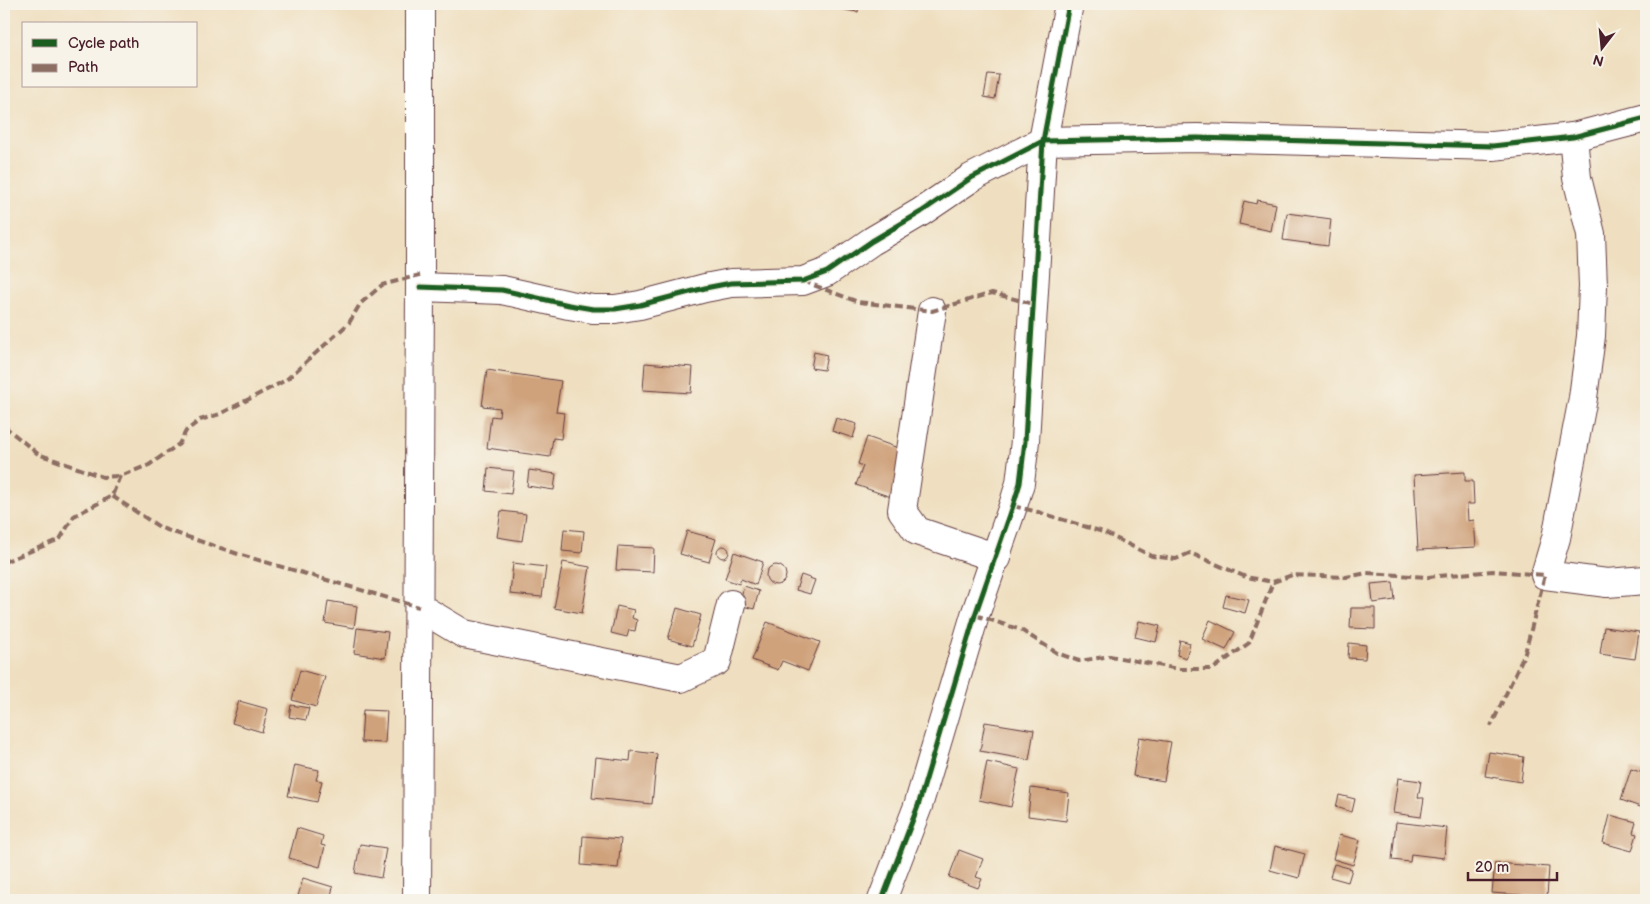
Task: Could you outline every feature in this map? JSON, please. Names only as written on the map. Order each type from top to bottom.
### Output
[{"type":"street","points":[[417,900],[420,4]]},
{"type":"street","points":[[882,900],[918,806],[975,615],[997,558],[1016,498],[1023,466],[1043,141],[1069,4]]},
{"type":"street","points":[[420,287],[502,290],[569,305],[615,309],[640,305],[731,283],[803,281],[827,272],[971,178],[1043,141],[1197,138],[1493,146],[1573,136],[1646,118]]},
{"type":"street","points":[[1573,136],[1577,178],[1591,234],[1593,286],[1591,336],[1577,428],[1556,538],[1545,575],[1607,583],[1646,580]]},
{"type":"street","points":[[932,311],[902,510],[917,531],[997,558]]},
{"type":"street","points":[[419,606],[464,634],[681,678],[717,662],[731,604]]},
{"type":"building","points":[[834,4],[859,4],[858,12],[833,8]]},
{"type":"building","points":[[988,74],[999,75],[995,99],[984,97]]},
{"type":"building","points":[[1257,200],[1276,204],[1271,231],[1239,224],[1244,201],[1256,204]]},
{"type":"building","points":[[1287,213],[1331,219],[1328,246],[1283,240]]},
{"type":"building","points":[[814,352],[827,355],[824,370],[811,368]]},
{"type":"building","points":[[645,363],[693,367],[691,393],[643,390]]},
{"type":"building","points":[[487,370],[561,381],[556,412],[564,413],[561,439],[553,438],[550,457],[487,448],[491,416],[499,417],[500,408],[482,406]]},
{"type":"building","points":[[836,418],[857,424],[853,438],[832,431]]},
{"type":"building","points":[[867,437],[904,450],[894,498],[856,485],[863,466],[858,464]]},
{"type":"building","points":[[488,468],[514,471],[511,494],[486,491]]},
{"type":"building","points":[[529,470],[556,474],[554,490],[527,486]]},
{"type":"building","points":[[1465,472],[1465,481],[1473,481],[1474,504],[1467,504],[1468,521],[1474,520],[1476,547],[1418,550],[1414,475]]},
{"type":"building","points":[[501,511],[526,514],[522,541],[497,537]]},
{"type":"building","points":[[564,529],[584,531],[582,553],[562,551]]},
{"type":"building","points":[[687,531],[716,539],[709,562],[680,554]]},
{"type":"building","points":[[618,546],[654,548],[653,572],[616,570]]},
{"type":"building","points":[[721,546],[725,546],[729,552],[725,558],[721,558],[717,554],[717,550]]},
{"type":"building","points":[[734,552],[763,562],[756,585],[741,579],[739,584],[725,579]]},
{"type":"building","points":[[563,562],[590,567],[582,613],[554,608]]},
{"type":"building","points":[[513,563],[546,567],[542,597],[510,594]]},
{"type":"building","points":[[776,565],[783,568],[786,575],[783,582],[776,585],[769,582],[766,575],[769,568]]},
{"type":"building","points":[[801,575],[815,580],[810,594],[796,590]]},
{"type":"building","points":[[1393,582],[1395,600],[1373,603],[1371,584]]},
{"type":"building","points":[[744,586],[759,591],[754,609],[739,605]]},
{"type":"building","points":[[1226,595],[1249,600],[1245,613],[1223,607]]},
{"type":"building","points":[[328,601],[357,606],[354,628],[325,623]]},
{"type":"building","points":[[617,606],[634,610],[632,618],[637,620],[635,631],[629,630],[627,637],[611,633]]},
{"type":"building","points":[[677,608],[701,615],[692,646],[668,639]]},
{"type":"building","points":[[1351,608],[1375,608],[1375,629],[1350,628]]},
{"type":"building","points":[[1210,620],[1235,632],[1226,650],[1202,639]]},
{"type":"building","points":[[1139,621],[1160,626],[1156,642],[1135,637]]},
{"type":"building","points":[[767,622],[820,642],[808,671],[782,661],[778,670],[752,660]]},
{"type":"building","points":[[1604,627],[1639,632],[1635,659],[1600,654]]},
{"type":"building","points":[[357,628],[388,632],[385,658],[354,653]]},
{"type":"building","points":[[1180,640],[1190,643],[1186,658],[1177,655]]},
{"type":"building","points":[[1349,643],[1366,645],[1365,659],[1348,658]]},
{"type":"building","points":[[300,670],[325,677],[316,707],[292,700]]},
{"type":"building","points":[[239,701],[268,709],[262,732],[232,723]]},
{"type":"building","points":[[291,705],[309,708],[306,720],[289,717]]},
{"type":"building","points":[[363,710],[387,711],[385,743],[361,742]]},
{"type":"building","points":[[985,722],[1034,730],[1029,760],[980,751]]},
{"type":"building","points":[[1139,737],[1171,742],[1164,781],[1133,776]]},
{"type":"building","points":[[631,751],[657,754],[652,804],[592,798],[596,757],[630,761]]},
{"type":"building","points":[[1489,752],[1524,757],[1521,782],[1485,776]]},
{"type":"building","points":[[987,762],[1019,769],[1011,807],[979,800]]},
{"type":"building","points":[[295,765],[319,770],[316,780],[322,781],[317,802],[288,796]]},
{"type":"building","points":[[1631,769],[1646,774],[1646,809],[1621,800]]},
{"type":"building","points":[[1398,778],[1421,781],[1418,798],[1424,798],[1421,817],[1393,813]]},
{"type":"building","points":[[1031,788],[1069,793],[1066,821],[1028,816]]},
{"type":"building","points":[[1339,795],[1355,799],[1352,812],[1336,807]]},
{"type":"building","points":[[1610,815],[1636,822],[1633,833],[1637,834],[1632,851],[1603,843]]},
{"type":"building","points":[[1396,822],[1447,828],[1444,858],[1411,854],[1410,862],[1392,860]]},
{"type":"building","points":[[297,828],[323,836],[321,845],[325,846],[320,867],[289,858]]},
{"type":"building","points":[[1339,835],[1360,840],[1353,865],[1333,859]]},
{"type":"building","points":[[583,836],[621,839],[618,868],[581,865]]},
{"type":"building","points":[[360,844],[386,848],[381,878],[355,873]]},
{"type":"building","points":[[1275,846],[1305,854],[1299,878],[1270,870]]},
{"type":"building","points":[[959,850],[983,859],[976,877],[982,879],[978,888],[949,877]]},
{"type":"building","points":[[1495,863],[1549,867],[1547,897],[1492,893]]},
{"type":"building","points":[[1334,864],[1352,869],[1348,882],[1330,877]]},
{"type":"building","points":[[303,878],[333,887],[330,900],[297,900]]},
{"type":"marked path","points":[[4,562],[60,539],[74,516],[112,496],[120,476],[149,465],[179,444],[186,431],[200,420],[220,414],[286,380],[349,323],[360,304],[382,285],[420,275]]},
{"type":"marked path","points":[[803,281],[858,302],[932,311],[992,293],[1033,304]]},
{"type":"marked path","points":[[4,426],[38,454],[103,477],[120,476]]},
{"type":"marked path","points":[[112,496],[161,528],[238,554],[419,607]]},
{"type":"marked path","points":[[1013,506],[1103,532],[1152,556],[1176,559],[1190,553],[1246,577],[1273,582],[1292,575],[1346,577],[1367,573],[1428,577],[1493,571],[1545,575],[1525,653],[1491,726]]},
{"type":"marked path","points":[[975,615],[1021,630],[1057,653],[1079,661],[1110,656],[1178,669],[1213,669],[1249,643],[1273,582]]},
{"type":"cycle path","points":[[882,900],[918,806],[975,615],[1020,483],[1025,441],[1043,141],[1069,4]]},
{"type":"cycle path","points":[[420,287],[502,290],[569,305],[593,309],[615,309],[640,305],[731,283],[803,281],[827,272],[971,178],[1043,141],[1197,138],[1493,146],[1573,137],[1646,118]]}]
